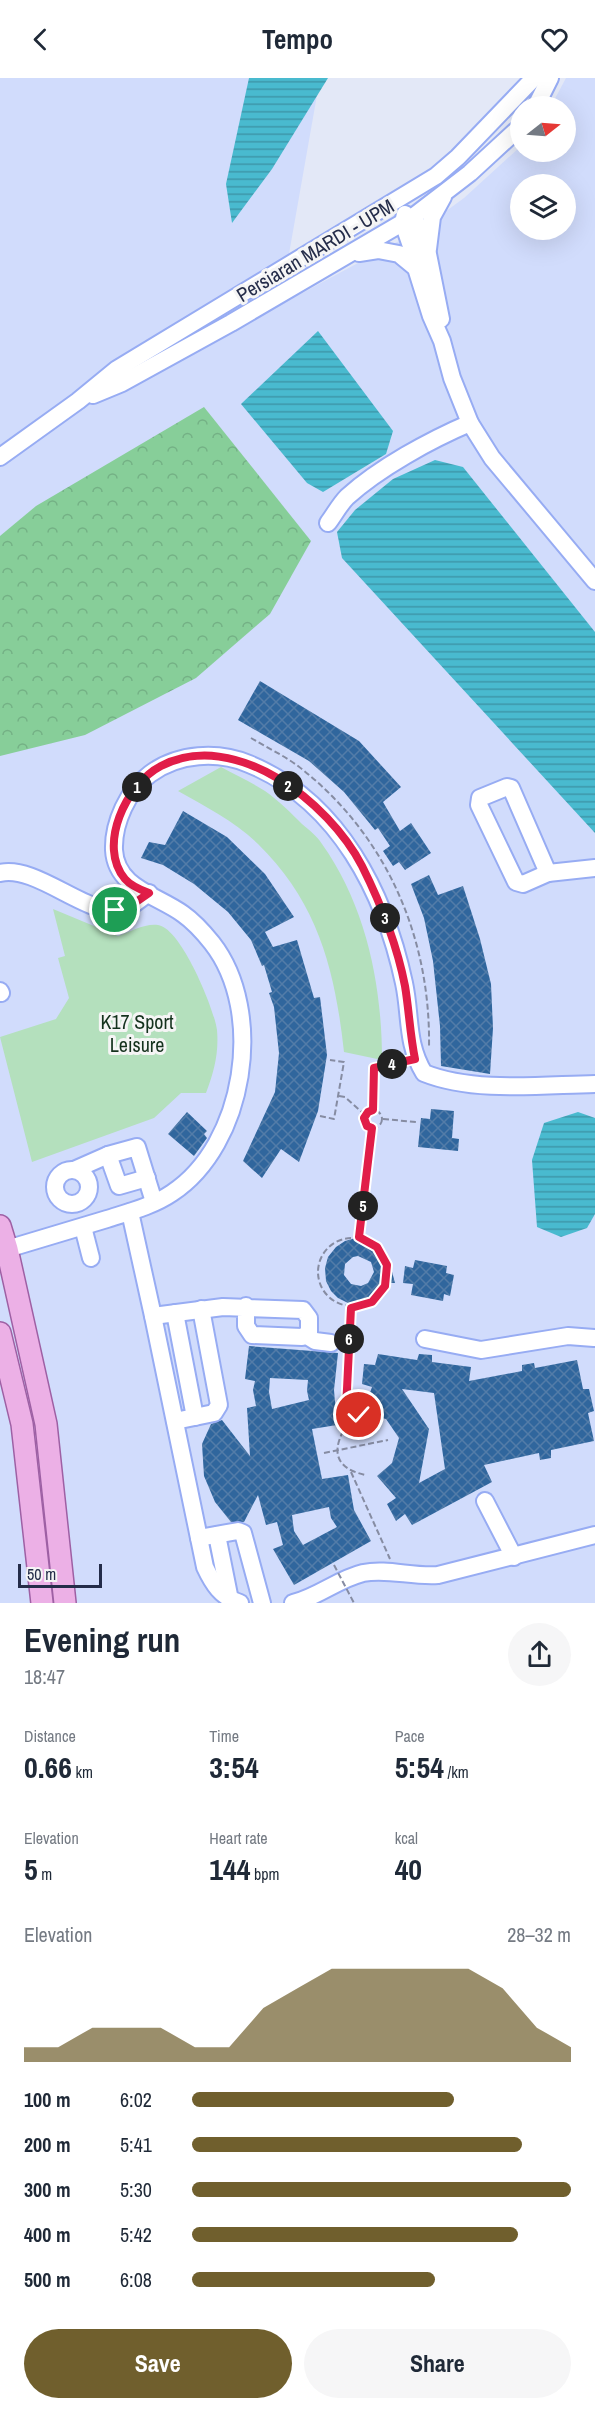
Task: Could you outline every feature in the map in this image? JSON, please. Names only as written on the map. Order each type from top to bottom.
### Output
[{"type":"main road","points":[[0,1226],[46,1424],[67,1600]]},
{"type":"main road","points":[[0,1333],[22,1424],[42,1603]]},
{"type":"street","name":"Persiaran MARDI - UPM","points":[[0,457],[78,401],[117,369],[436,176],[458,157],[534,78]]},
{"type":"street","points":[[541,96],[550,78]]},
{"type":"street","name":"Persiaran MARDI - UPM","points":[[78,401],[122,383],[348,255],[446,191],[470,173],[510,136]]},
{"type":"street","points":[[417,188],[407,218],[430,316]]},
{"type":"street","points":[[442,340],[441,316],[428,254],[432,217],[446,191]]},
{"type":"street","points":[[380,211],[407,218],[428,254]]},
{"type":"street","points":[[348,255],[378,250],[399,254],[416,268],[430,316],[442,340],[452,378],[470,423],[492,458],[595,581]]},
{"type":"street","points":[[328,523],[346,498],[387,468],[442,435],[470,423]]},
{"type":"street","points":[[7,1249],[130,1212],[171,1194],[204,1167],[219,1137],[241,1078],[243,1037],[234,987],[224,964],[212,944],[185,915],[126,880],[117,865],[114,850],[120,816],[143,779],[159,767],[176,760],[200,756],[220,756],[245,762],[268,772],[320,811],[361,864],[380,906],[395,946],[405,986],[415,1059],[424,1073],[457,1083],[485,1085],[595,1084]]},
{"type":"street","points":[[548,873],[511,788],[502,788],[480,798],[479,805],[516,882],[523,884],[548,873],[595,868]]},
{"type":"street","points":[[0,873],[20,872],[104,909],[126,909],[149,893]]},
{"type":"street","points":[[91,1258],[65,1203],[56,1195],[55,1183],[62,1173],[108,1155],[137,1147],[154,1202]]},
{"type":"street","points":[[108,1155],[119,1186],[147,1178]]},
{"type":"street","points":[[65,1203],[70,1205],[81,1203],[88,1195],[87,1179],[84,1174],[74,1170]]},
{"type":"street","points":[[130,1212],[205,1567],[215,1587],[235,1601]]},
{"type":"street","points":[[153,1316],[201,1309],[246,1306],[303,1310],[309,1317],[307,1336]]},
{"type":"street","points":[[246,1306],[246,1326],[252,1335],[307,1336],[315,1341],[331,1343]]},
{"type":"street","points":[[175,1420],[214,1413],[219,1405],[201,1309]]},
{"type":"street","points":[[176,1313],[195,1417]]},
{"type":"street","points":[[425,1339],[481,1350],[561,1337],[595,1339]]},
{"type":"street","points":[[485,1501],[514,1557]]},
{"type":"street","points":[[199,1538],[238,1531],[243,1533],[262,1603]]},
{"type":"street","points":[[217,1534],[235,1601]]},
{"type":"street","points":[[293,1603],[358,1574],[375,1571],[418,1576],[438,1575],[595,1535]]},
{"type":"path","points":[[373,1110],[374,1068],[415,1059]]},
{"type":"path","points":[[320,1116],[334,1119],[344,1062],[330,1060]]},
{"type":"path","points":[[338,1095],[345,1097],[365,1115],[365,1124],[372,1128],[378,1127],[382,1119],[379,1112],[373,1110]]},
{"type":"path","points":[[365,1115],[373,1110]]},
{"type":"path","points":[[382,1119],[416,1122]]},
{"type":"path","points":[[359,1237],[372,1128]]},
{"type":"path","points":[[359,1237],[377,1247],[387,1265],[385,1286],[372,1302],[351,1308],[333,1302],[321,1287],[318,1268],[324,1251],[340,1239],[359,1237]]},
{"type":"path","points":[[349,1421],[346,1409],[346,1382],[351,1308]]},
{"type":"path","points":[[359,1415],[349,1421],[340,1436],[336,1451],[340,1462],[351,1472],[397,1572]]},
{"type":"path","points":[[324,1453],[388,1440]]},
{"type":"path","points":[[351,1472],[365,1475]]},
{"type":"path","points":[[334,1566],[354,1603]]},
{"type":"shaded area","points":[[0,78],[320,78],[280,305],[423,228],[464,198],[510,156],[510,162],[576,162],[576,96],[556,96],[566,78],[595,78],[595,1603],[0,1603]]},
{"type":"green space","points":[[204,407],[311,541],[270,614],[196,678],[85,735],[0,756],[0,536],[36,506]]},
{"type":"green space","points":[[221,767],[260,788],[280,802],[318,838],[337,868],[360,920],[375,975],[382,1060],[344,1052],[329,966],[320,940],[310,915],[296,890],[279,867],[258,844],[240,829],[178,791]]},
{"type":"green space","name":"K17 Sport Leisure","points":[[53,909],[118,936],[148,925],[158,925],[167,929],[186,954],[210,1005],[217,1030],[217,1055],[206,1093],[181,1093],[154,1118],[32,1162],[0,1037],[56,1019],[69,998],[58,958],[65,956]]},
{"type":"water","points":[[249,78],[328,78],[272,169],[232,223],[226,184]]},
{"type":"water","points":[[318,331],[393,431],[386,454],[323,492],[307,483],[241,404]]},
{"type":"water","points":[[435,460],[463,467],[595,632],[595,833],[342,558],[337,532],[355,510],[393,479]]},
{"type":"water","points":[[578,1112],[595,1118],[595,1214],[587,1228],[561,1237],[537,1227],[532,1160],[544,1123]]},
{"type":"building","points":[[260,681],[359,741],[401,787],[383,802],[400,831],[411,823],[431,853],[405,870],[399,862],[393,866],[383,851],[390,846],[378,828],[375,830],[344,792],[309,761],[238,720]]},
{"type":"building","points":[[183,811],[227,837],[265,874],[294,917],[265,932],[273,947],[297,940],[314,998],[320,997],[327,1055],[318,1111],[299,1162],[281,1149],[262,1178],[243,1161],[275,1092],[279,1053],[274,1007],[269,993],[272,992],[264,965],[262,966],[251,940],[228,912],[194,884],[163,865],[141,858],[149,842],[165,845]]},
{"type":"building","points":[[429,875],[438,895],[463,886],[480,939],[491,984],[493,1028],[490,1074],[441,1066],[440,1026],[433,961],[424,918],[411,884]]},
{"type":"building","points":[[431,1109],[454,1111],[452,1138],[459,1139],[458,1151],[418,1147],[421,1118],[430,1119]]},
{"type":"building","points":[[187,1112],[207,1131],[204,1134],[207,1138],[194,1156],[168,1134]]},
{"type":"building","points":[[359,1237],[380,1247],[388,1256],[395,1283],[389,1283],[383,1294],[374,1301],[352,1308],[352,1305],[338,1298],[331,1291],[326,1281],[325,1268],[328,1257],[345,1241]],"holes":[[[358,1256],[371,1262],[374,1272],[368,1283],[361,1286],[351,1284],[344,1275],[345,1264],[353,1257]]]},
{"type":"building","points":[[415,1260],[447,1266],[446,1273],[454,1275],[450,1296],[444,1294],[443,1301],[411,1295],[413,1284],[403,1283],[405,1266],[413,1268]]},
{"type":"building","points":[[249,1346],[338,1353],[334,1390],[337,1425],[312,1429],[322,1479],[348,1475],[354,1510],[371,1541],[294,1585],[273,1549],[283,1545],[277,1522],[266,1525],[258,1495],[244,1522],[231,1522],[215,1502],[204,1476],[202,1444],[211,1424],[222,1420],[250,1456],[247,1408],[256,1406],[253,1390],[255,1381],[245,1379]],"holes":[[[270,1378],[308,1380],[309,1400],[272,1409],[269,1392]],[[329,1507],[331,1518],[337,1527],[303,1545],[294,1531],[292,1515]]]},
{"type":"building","points":[[378,1354],[417,1360],[419,1354],[432,1355],[432,1362],[471,1367],[469,1381],[522,1371],[522,1365],[534,1363],[535,1368],[577,1360],[583,1389],[589,1389],[594,1411],[588,1413],[594,1441],[551,1450],[551,1458],[540,1460],[539,1453],[484,1465],[492,1482],[412,1525],[405,1514],[396,1521],[387,1504],[396,1498],[377,1476],[392,1463],[399,1438],[386,1419],[363,1413],[372,1387],[362,1384],[364,1364],[375,1365]],"holes":[[[402,1389],[434,1393],[445,1469],[419,1483],[429,1429]]]},
{"type":"route","points":[[115,910],[126,909],[149,893],[126,880],[117,865],[114,850],[120,816],[143,779],[159,767],[176,760],[200,756],[220,756],[245,762],[268,772],[295,790],[320,811],[361,864],[395,946],[405,986],[415,1059],[374,1068],[373,1110],[368,1112],[364,1118],[365,1124],[372,1128],[359,1237],[377,1247],[387,1265],[385,1286],[372,1302],[351,1308],[346,1409],[349,1421],[359,1415]]}]
